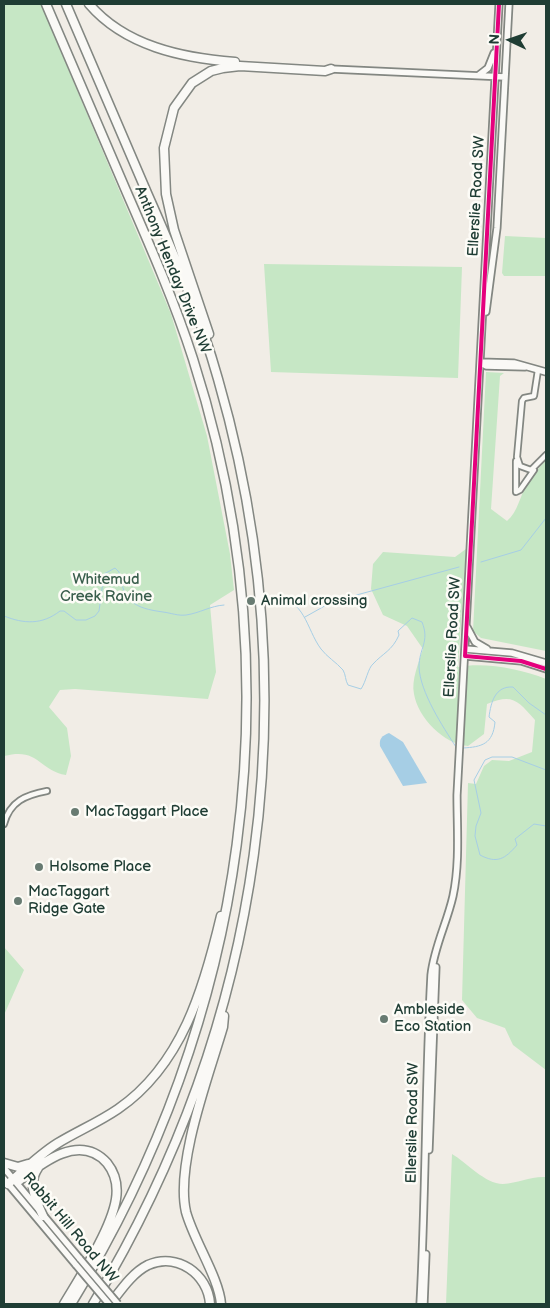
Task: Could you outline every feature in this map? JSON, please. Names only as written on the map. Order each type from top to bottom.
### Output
[{"type":"highway","name":"Anthony Henday Drive NW","points":[[46,4],[174,305],[194,361],[218,450],[238,562],[246,671],[243,790],[237,846],[220,946],[206,1000],[184,1070],[135,1189],[95,1266],[71,1304]]},
{"type":"highway","name":"Anthony Henday Drive NW","points":[[66,4],[181,271],[211,355],[235,438],[248,506],[260,592],[265,676],[260,815],[247,902],[224,1004],[202,1077],[168,1161],[133,1235],[93,1304]]},
{"type":"highway","points":[[89,4],[105,19],[130,36],[154,48],[177,54],[221,61],[332,69]]},
{"type":"highway","points":[[211,355],[208,331],[174,230],[166,194],[164,148],[174,108],[192,84],[211,71],[223,68],[240,66],[326,71],[332,69]]},
{"type":"highway","points":[[10,1183],[34,1161],[58,1143],[129,1101],[152,1080],[170,1058],[182,1035],[199,991],[220,921],[237,846]]},
{"type":"highway","points":[[221,1304],[216,1283],[192,1233],[184,1195],[187,1158],[223,1027],[224,1004]]},
{"type":"highway","points":[[10,1183],[43,1163],[68,1151],[87,1151],[98,1156],[107,1164],[116,1183],[116,1198],[110,1217],[64,1304]]},
{"type":"highway","points":[[4,1164],[21,1166],[34,1161]]},
{"type":"highway","points":[[43,1163],[36,1170],[32,1182],[34,1197],[43,1216]]},
{"type":"highway","points":[[109,1304],[135,1274],[149,1265],[169,1262],[183,1265],[198,1275],[208,1292],[210,1304]]},
{"type":"main road","name":"Ellerslie Road SW","points":[[420,1304],[424,1221],[425,1097],[431,975],[456,879],[460,734],[499,4]]},
{"type":"main road","name":"Ellerslie Road SW","points":[[482,329],[497,228],[509,4]]},
{"type":"main road","points":[[480,76],[488,68],[497,44]]},
{"type":"main road","points":[[332,69],[505,77]]},
{"type":"main road","points":[[480,362],[486,366],[525,367],[546,372]]},
{"type":"main road","points":[[466,625],[475,642],[490,651]]},
{"type":"main road","points":[[465,652],[490,651],[512,653],[546,663]]},
{"type":"main road","points":[[465,652],[521,661],[546,669]]},
{"type":"main road","name":"Ellerslie Road SW","points":[[424,1304],[431,1064],[438,944]]},
{"type":"main road","name":"Rabbit Hill Road NW","points":[[4,1168],[10,1183],[109,1304]]},
{"type":"main road","name":"Rabbit Hill Road NW","points":[[10,1183],[43,1216],[118,1304]]},
{"type":"street","points":[[538,370],[534,394],[524,398],[522,401],[516,457],[516,492],[520,490],[546,455]]},
{"type":"street","points":[[516,457],[524,469],[531,470],[537,466]]},
{"type":"street","points":[[4,824],[6,815],[24,796],[47,791]]},
{"type":"green space","name":"Whitemud Creek Ravine","points":[[4,4],[41,4],[171,314],[207,436],[230,554],[234,590],[210,605],[216,672],[208,699],[75,689],[60,690],[49,707],[67,728],[71,756],[66,775],[49,769],[38,760],[25,754],[4,756]]},
{"type":"green space","points":[[505,236],[546,238],[546,276],[504,276],[502,273]]},
{"type":"green space","points":[[264,264],[462,267],[458,378],[271,372]]},
{"type":"green space","points":[[486,372],[504,373],[500,376],[491,509],[507,521],[514,513],[528,482],[546,460],[546,651],[481,638],[473,631]]},
{"type":"green space","points":[[466,549],[458,667],[480,665],[503,667],[546,679],[546,1070],[513,1045],[505,1028],[477,1018],[462,1000],[468,783],[476,784],[484,766],[492,760],[509,761],[532,752],[535,720],[519,704],[509,699],[503,699],[487,704],[484,734],[468,746],[459,744],[441,735],[421,712],[414,694],[414,677],[423,649],[407,626],[383,615],[371,589],[373,564],[383,552],[455,557]]},
{"type":"green space","points":[[4,947],[24,970],[4,1015]]},
{"type":"green space","points":[[452,1154],[483,1177],[496,1183],[503,1184],[546,1177],[546,1304],[446,1304]]},
{"type":"water","points":[[389,733],[403,742],[427,783],[403,786],[380,746],[380,741],[384,735]]},
{"type":"waterway","points":[[481,562],[521,550],[546,518]]},
{"type":"waterway","points":[[331,602],[459,567]]},
{"type":"waterway","points":[[4,616],[19,621],[33,622],[46,619],[60,611],[64,611],[76,620],[86,620],[95,616],[99,611],[104,574],[115,568],[119,572],[127,597],[132,602],[145,608],[183,615],[224,605]]},
{"type":"waterway","points":[[274,599],[292,603],[299,609],[321,649],[343,670],[348,685],[361,689],[371,666],[393,645],[399,635],[398,631],[412,618],[422,622],[425,640],[419,660],[420,677],[433,709],[456,747]]},
{"type":"waterway","points":[[305,617],[330,603]]},
{"type":"waterway","points":[[463,748],[476,747],[489,740],[495,722],[489,717],[491,706],[498,692],[507,687],[513,687],[529,703],[546,715]]},
{"type":"waterway","points":[[546,770],[512,757],[492,757],[485,760],[474,780],[481,813],[476,826],[475,836],[480,855],[491,859],[505,857],[517,845],[515,839],[534,824],[546,826]]},
{"type":"transit line","points":[[499,4],[465,656],[521,661],[546,669]]},
{"type":"place","name":"Animal crossing","points":[[251,601]]},
{"type":"place","name":"MacTaggart Place","points":[[75,812]]},
{"type":"place","name":"Holsome Place","points":[[39,867]]},
{"type":"place","name":"MacTaggart Ridge Gate","points":[[18,901]]},
{"type":"place","name":"Ambleside Eco Station","points":[[384,1019]]}]
